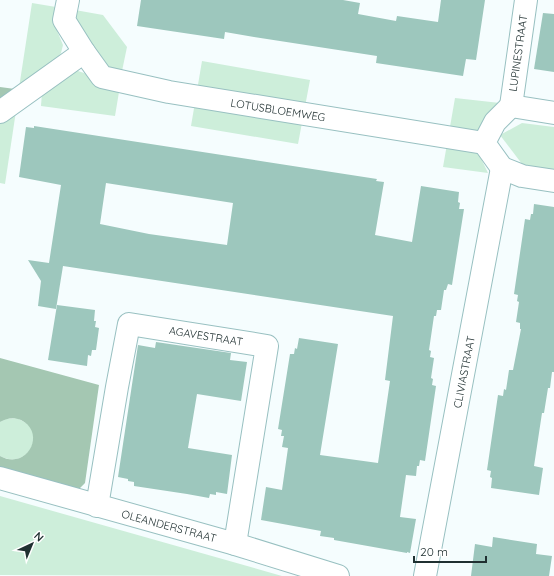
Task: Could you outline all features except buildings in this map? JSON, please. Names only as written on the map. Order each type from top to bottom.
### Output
[{"type":"street","name":"LOTUSBLOEMWEG","points":[[68,0],[64,20],[102,77],[169,92],[484,143]]},
{"type":"street","name":"LUPINESTRAAT","points":[[511,106],[526,0]]},
{"type":"street","points":[[0,112],[84,52]]},
{"type":"street","points":[[554,113],[511,106],[495,122],[484,143],[502,168],[522,176],[554,181]]},
{"type":"street","name":"CLIVIASTRAAT","points":[[425,576],[502,168]]},
{"type":"street","name":"AGAVESTRAAT","points":[[97,506],[129,324],[268,346],[235,544]]},
{"type":"street","name":"OLEANDERSTRAAT","points":[[0,478],[235,544],[338,576]]},
{"type":"green space","points":[[32,3],[56,7],[55,26],[63,45],[61,53],[55,61],[19,88]]},
{"type":"green space","points":[[75,10],[103,15],[127,47],[122,71],[114,70],[108,66],[77,22]]},
{"type":"green space","points":[[202,61],[310,80],[298,144],[191,126]]},
{"type":"green space","points":[[78,71],[87,74],[119,92],[115,116],[41,106],[42,92],[68,73]]},
{"type":"green space","points":[[0,87],[15,89],[0,101]]},
{"type":"green space","points":[[455,98],[500,103],[476,148],[488,173],[443,167]]},
{"type":"green space","points":[[16,111],[5,184],[0,183],[0,122]]},
{"type":"green space","points":[[522,123],[554,127],[554,171],[522,164],[500,135]]},
{"type":"green space","points":[[0,358],[99,385],[85,483],[74,494],[0,473],[0,456],[10,459],[18,459],[25,455],[33,441],[29,426],[21,420],[10,418],[0,422]]},
{"type":"green space","points":[[17,418],[26,423],[31,429],[34,436],[33,443],[30,450],[25,455],[18,459],[9,459],[0,456],[0,422],[6,419]]},
{"type":"green space","points":[[0,496],[282,576],[0,575]]}]
